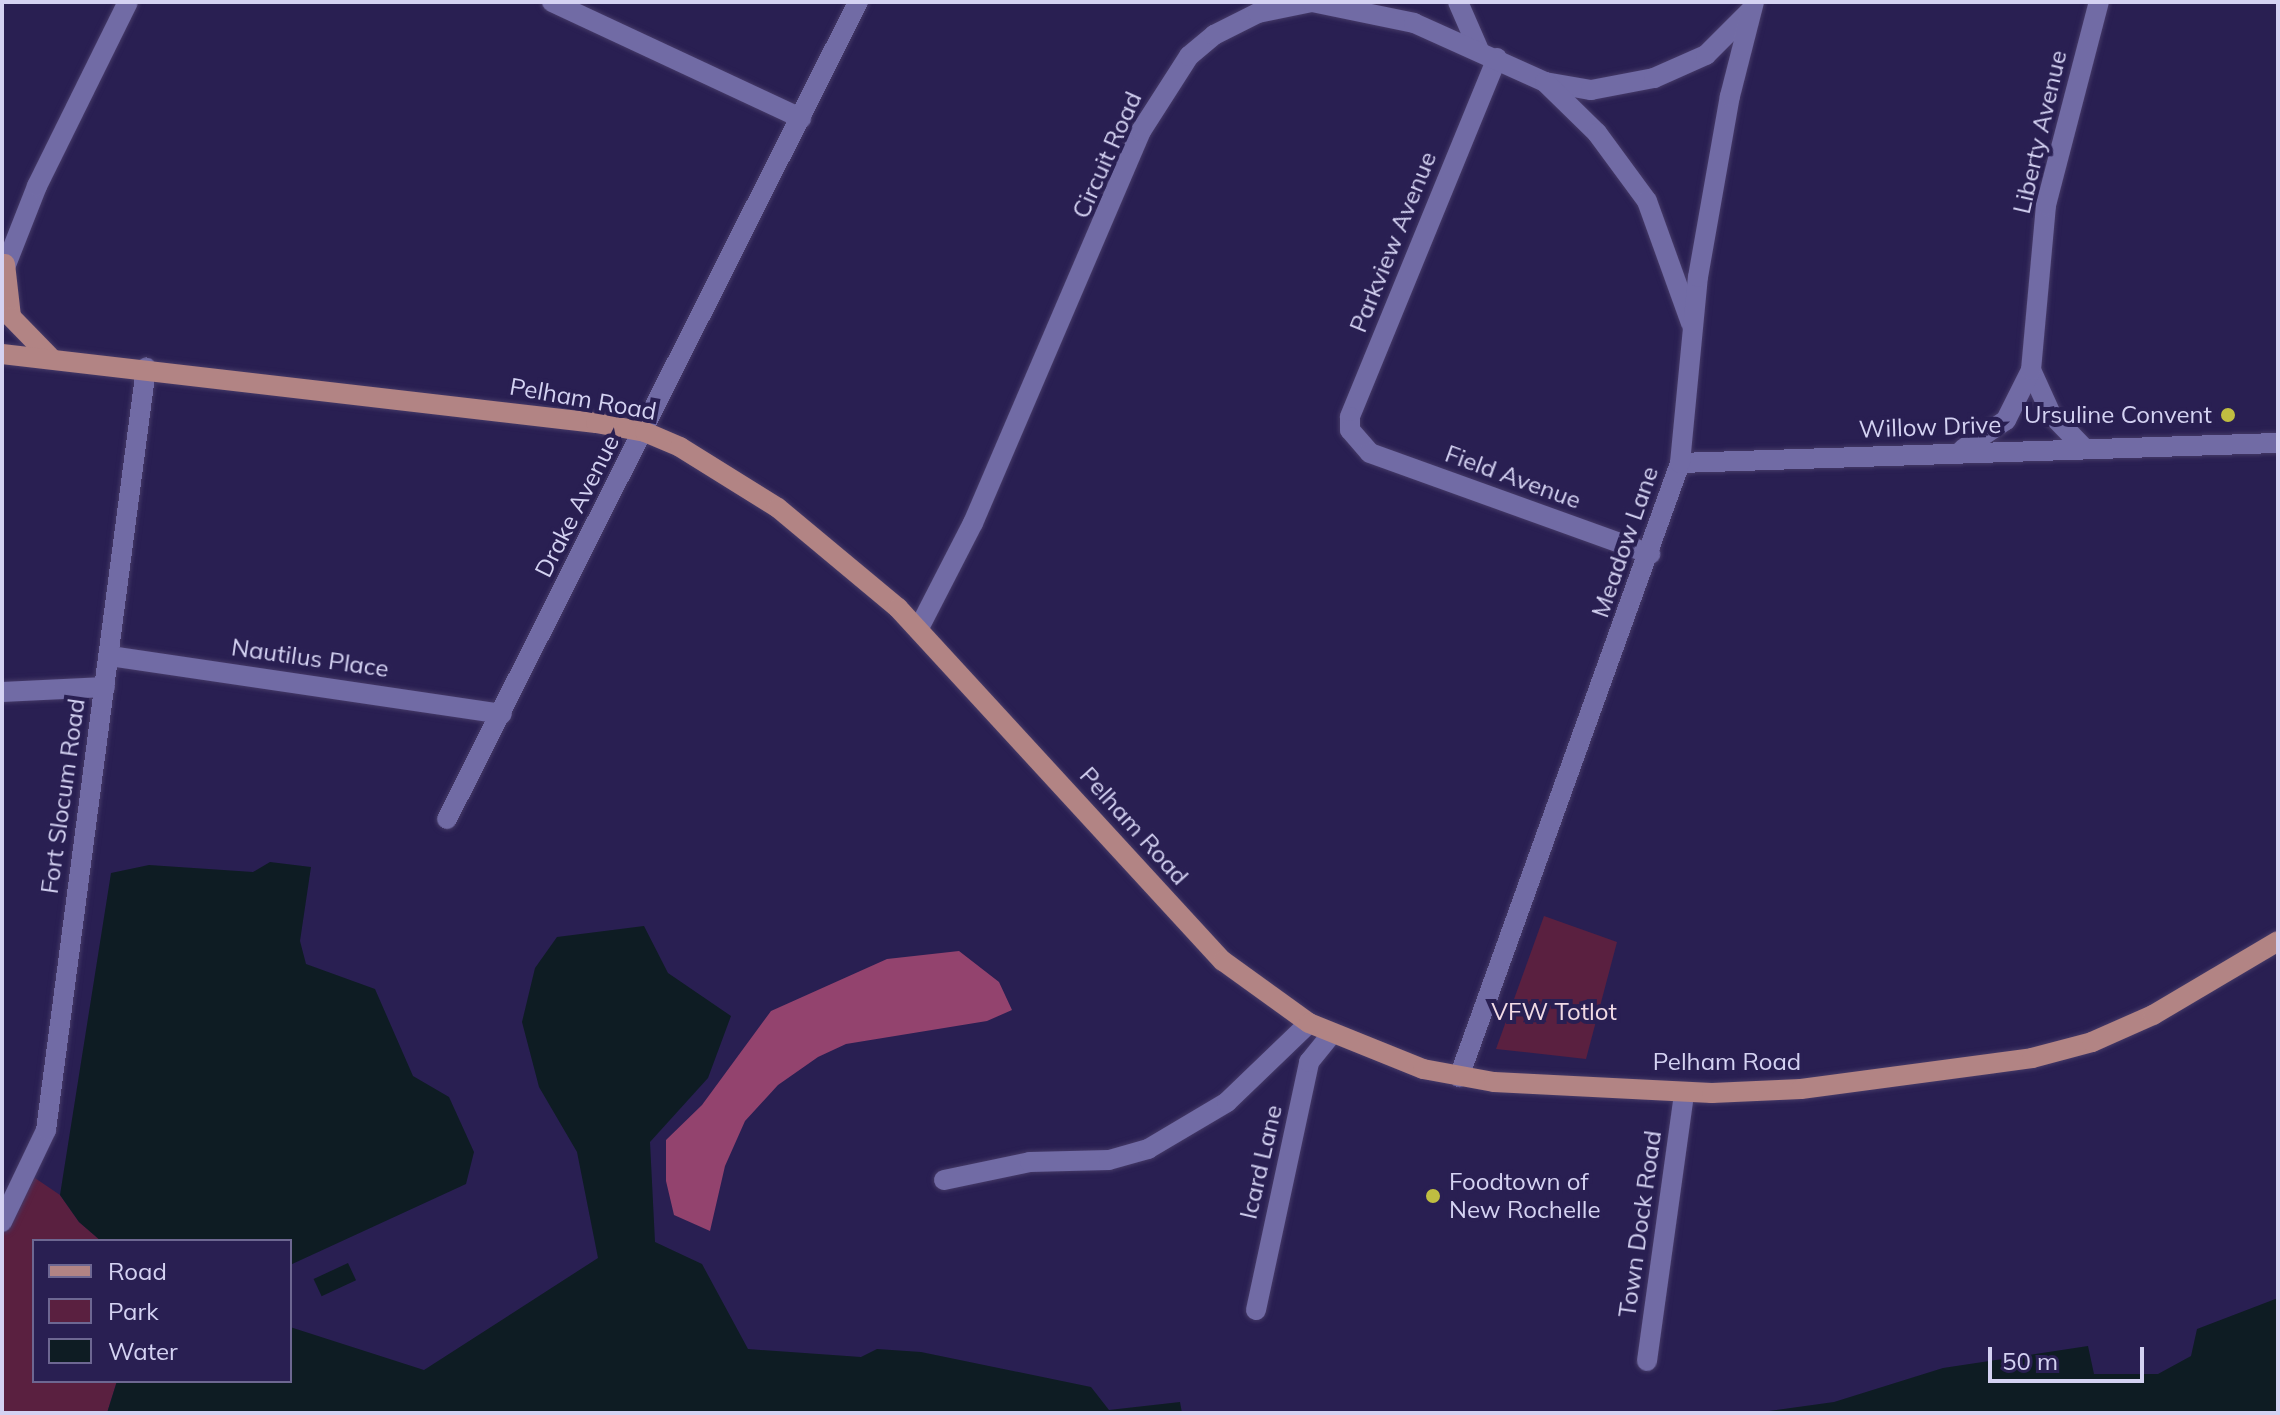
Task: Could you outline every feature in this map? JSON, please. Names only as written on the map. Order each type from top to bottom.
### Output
[{"type":"main road","points":[[3,268],[11,317],[50,357]]},
{"type":"main road","name":"Pelham Road","points":[[2,354],[146,368],[645,432],[680,447],[778,508],[919,628],[1223,961],[1309,1023],[1400,1062],[1459,1077],[1684,1093],[1801,1089],[2032,1058],[2092,1042],[2153,1015],[2278,941]]},
{"type":"street","points":[[3,268],[128,2]]},
{"type":"street","points":[[552,2],[801,118]]},
{"type":"street","name":"Drake Avenue","points":[[447,819],[645,432],[858,2]]},
{"type":"street","name":"Circuit Road","points":[[919,628],[973,523],[1141,131],[1189,56],[1214,35],[1258,13],[1313,2],[1414,23],[1545,82],[1591,90],[1654,78],[1706,55],[1754,5]]},
{"type":"street","points":[[1458,2],[1488,54]]},
{"type":"street","name":"Liberty Avenue","points":[[1958,452],[2006,420],[2031,370],[2046,205],[2099,2]]},
{"type":"street","name":"Meadow Lane","points":[[1459,1077],[1650,554],[1680,463],[1691,323],[1730,96],[1754,5]]},
{"type":"street","name":"Parkview Avenue","points":[[1361,445],[1350,430],[1350,417],[1488,54]]},
{"type":"street","name":"Circuit Road","points":[[1545,82],[1597,133],[1647,201],[1691,323]]},
{"type":"street","name":"Fort Slocum Road","points":[[2,1222],[46,1130],[146,368]]},
{"type":"street","name":"Liberty Avenue","points":[[2031,370],[2051,414],[2083,447]]},
{"type":"street","name":"Willow Drive","points":[[1680,463],[2083,447],[2278,443]]},
{"type":"street","name":"Field Avenue","points":[[1361,445],[1650,554]]},
{"type":"street","name":"Nautilus Place","points":[[110,656],[502,714]]},
{"type":"street","points":[[2,692],[105,687]]},
{"type":"street","points":[[944,1180],[1030,1162],[1109,1160],[1148,1149],[1227,1102],[1309,1023]]},
{"type":"street","name":"Icard Lane","points":[[1256,1310],[1309,1062],[1332,1034]]},
{"type":"street","name":"Town Dock Road","points":[[1647,1361],[1684,1093]]},
{"type":"green space","name":"VFW Totlot","points":[[1544,916],[1617,942],[1586,1059],[1496,1049]]},
{"type":"green space","points":[[32,1176],[60,1195],[79,1222],[99,1239],[32,1239],[32,1383],[116,1383],[107,1413],[2,1413],[2,1228]]},
{"type":"shaded area","points":[[959,951],[999,982],[1012,1010],[987,1021],[846,1044],[818,1057],[778,1085],[745,1121],[725,1166],[710,1231],[674,1215],[666,1181],[666,1140],[702,1105],[771,1011],[887,959]]},
{"type":"water","points":[[270,862],[311,867],[300,941],[306,964],[375,989],[413,1076],[449,1097],[474,1152],[466,1184],[292,1264],[292,1239],[99,1239],[79,1222],[60,1195],[111,873],[149,865],[253,872]]},
{"type":"water","points":[[644,926],[668,973],[731,1016],[708,1078],[650,1142],[655,1242],[702,1264],[748,1349],[861,1357],[877,1349],[921,1352],[1091,1387],[1109,1410],[1180,1402],[1182,1413],[107,1413],[116,1383],[292,1383],[292,1328],[424,1370],[598,1258],[577,1152],[539,1087],[522,1022],[535,968],[557,937]]},
{"type":"water","points":[[348,1263],[356,1280],[322,1296],[314,1279]]},
{"type":"water","points":[[2278,1298],[2278,1413],[1754,1413],[1834,1402],[1943,1368],[2088,1346],[2094,1374],[2158,1374],[2191,1356],[2197,1329]]},
{"type":"place","name":"Ursuline Convent","points":[[2228,415]]},
{"type":"place","name":"Foodtown of New Rochelle","points":[[1433,1196]]}]
